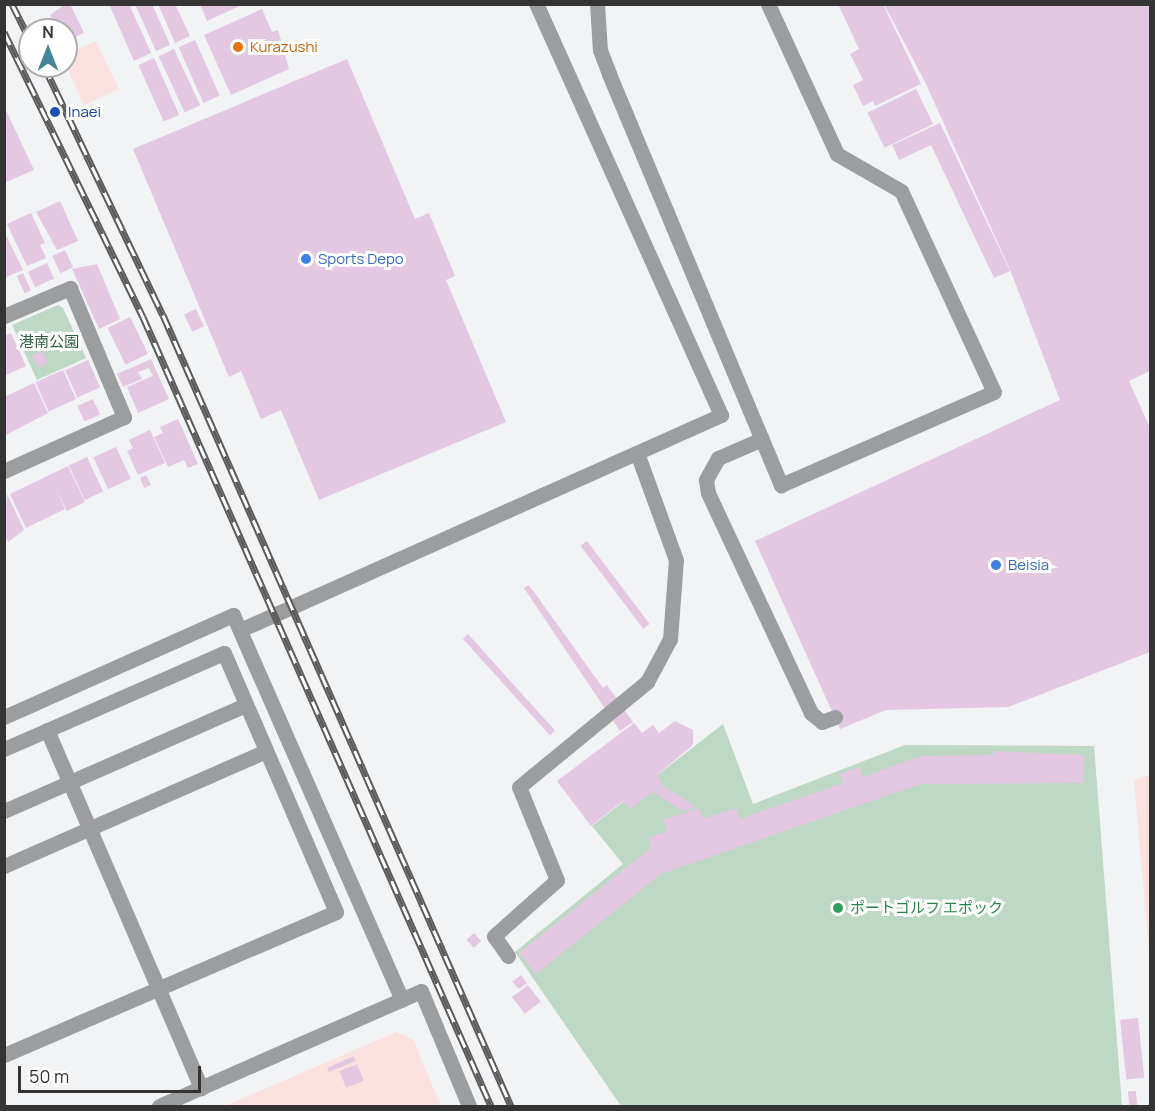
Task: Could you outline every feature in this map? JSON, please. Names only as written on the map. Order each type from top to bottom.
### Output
[{"type":"street","points":[[240,630],[721,416],[536,4]]},
{"type":"street","points":[[597,4],[600,50],[609,74],[781,485],[994,392],[901,191],[837,154],[768,4]]},
{"type":"street","points":[[4,316],[70,288],[124,417],[4,471]]},
{"type":"street","points":[[762,439],[718,458],[706,480],[708,493],[811,713],[822,722],[836,717]]},
{"type":"street","points":[[508,956],[494,936],[557,880],[519,787],[647,682],[670,639],[676,560],[637,453]]},
{"type":"street","points":[[4,717],[233,615],[402,1000]]},
{"type":"street","points":[[4,749],[224,653],[336,912],[4,1055]]},
{"type":"street","points":[[4,811],[246,705]]},
{"type":"street","points":[[47,730],[201,1088]]},
{"type":"street","points":[[4,866],[266,752]]},
{"type":"street","points":[[159,1107],[420,992],[469,1107]]},
{"type":"shaded area","points":[[96,41],[119,89],[84,105],[72,78],[78,78],[78,49]]},
{"type":"shaded area","points":[[1150,775],[1150,964],[1134,780]]},
{"type":"shaded area","points":[[396,1032],[413,1039],[441,1106],[225,1106]]},
{"type":"green space","name":"港南公園","points":[[58,305],[63,308],[86,358],[37,380],[12,325]]},
{"type":"green space","name":"ポートゴルフ エポック","points":[[723,724],[753,804],[905,745],[1094,746],[1122,1106],[621,1106],[515,952],[623,864],[592,826]]},
{"type":"building","points":[[109,4],[129,4],[151,53],[134,61]]},
{"type":"building","points":[[135,4],[152,4],[170,45],[156,51]]},
{"type":"building","points":[[158,4],[175,4],[190,36],[175,43]]},
{"type":"building","points":[[200,4],[244,4],[207,21]]},
{"type":"building","points":[[838,4],[883,4],[921,84],[875,106],[873,101],[863,106],[853,85],[863,80],[850,54],[859,49]]},
{"type":"building","points":[[884,4],[1150,4],[1150,371],[1129,381],[1150,428],[1150,652],[1008,707],[886,710],[840,729],[755,541],[1060,400],[1011,272],[925,82]]},
{"type":"building","points":[[64,5],[71,6],[77,18],[51,18],[50,15]]},
{"type":"building","points":[[262,9],[272,32],[278,30],[289,69],[231,95],[204,35]]},
{"type":"building","points":[[78,21],[84,33],[78,36]]},
{"type":"building","points":[[195,40],[220,96],[203,103],[179,47]]},
{"type":"building","points":[[174,49],[200,105],[185,112],[159,56]]},
{"type":"building","points":[[154,58],[179,115],[164,122],[138,65]]},
{"type":"building","points":[[347,59],[415,219],[429,213],[455,276],[446,280],[506,422],[319,500],[281,410],[261,419],[241,371],[229,377],[133,149]]},
{"type":"building","points":[[916,89],[933,124],[885,148],[867,113]]},
{"type":"building","points":[[4,106],[34,170],[4,183]]},
{"type":"building","points":[[940,123],[1010,271],[994,278],[931,145],[899,160],[892,145]]},
{"type":"building","points":[[60,201],[78,241],[57,250],[36,212]]},
{"type":"building","points":[[31,213],[45,243],[40,245],[46,258],[27,266],[7,224]]},
{"type":"building","points":[[4,231],[23,270],[4,278]]},
{"type":"building","points":[[65,250],[73,267],[60,273],[52,256]]},
{"type":"building","points":[[47,263],[54,278],[35,287],[28,272]]},
{"type":"building","points":[[97,264],[120,319],[99,329],[72,269]]},
{"type":"building","points":[[23,273],[31,290],[25,293],[17,276]]},
{"type":"building","points":[[196,309],[204,326],[192,332],[184,314]]},
{"type":"building","points":[[130,317],[148,354],[126,365],[108,328]]},
{"type":"building","points":[[11,333],[26,366],[4,376],[4,336]]},
{"type":"building","points":[[42,351],[48,363],[38,368],[32,356]]},
{"type":"building","points":[[151,359],[169,399],[138,413],[127,387],[153,376],[149,368],[138,372],[142,379],[123,387],[117,374]]},
{"type":"building","points":[[88,360],[100,387],[77,398],[65,370]]},
{"type":"building","points":[[63,370],[76,399],[49,411],[36,382]]},
{"type":"building","points":[[34,383],[48,413],[4,436],[4,397]]},
{"type":"building","points":[[93,399],[100,415],[84,421],[77,406]]},
{"type":"building","points":[[178,419],[198,464],[188,468],[184,460],[168,467],[154,437],[163,433],[160,427]]},
{"type":"building","points":[[150,430],[165,463],[138,475],[127,451],[133,448],[129,440]]},
{"type":"building","points":[[116,447],[131,479],[108,489],[93,458]]},
{"type":"building","points":[[87,457],[103,491],[85,500],[69,465]]},
{"type":"building","points":[[68,466],[85,502],[67,511],[56,488],[65,509],[26,528],[10,494]]},
{"type":"building","points":[[146,475],[151,485],[144,488],[140,478]]},
{"type":"building","points":[[7,494],[24,530],[8,542],[4,534]]},
{"type":"building","points":[[587,541],[650,624],[643,629],[581,546]]},
{"type":"building","points":[[529,585],[603,688],[607,685],[633,722],[620,731],[524,588]]},
{"type":"building","points":[[468,634],[555,731],[550,735],[463,639]]},
{"type":"building","points":[[675,721],[693,730],[693,745],[657,775],[662,785],[696,807],[682,811],[653,792],[630,809],[623,801],[591,826],[557,781],[634,723],[642,733],[653,725],[659,733]]},
{"type":"building","points":[[993,751],[1084,755],[1084,783],[921,784],[661,874],[536,974],[519,953],[651,848],[648,838],[667,831],[663,820],[699,808],[703,819],[736,808],[740,819],[843,783],[839,774],[859,767],[863,777],[921,756],[993,755]]},
{"type":"building","points":[[474,933],[481,941],[474,948],[466,940]]},
{"type":"building","points":[[521,975],[527,983],[519,989],[512,982]]},
{"type":"building","points":[[528,985],[541,1002],[525,1014],[512,997]]},
{"type":"building","points":[[1138,1018],[1144,1078],[1126,1080],[1120,1020]]},
{"type":"building","points":[[354,1056],[356,1061],[329,1072],[327,1068]]},
{"type":"building","points":[[357,1064],[364,1081],[346,1088],[339,1071]]},
{"type":"building","points":[[1136,1091],[1137,1106],[1129,1106],[1128,1092]]},
{"type":"railway","points":[[12,4],[19,18]]},
{"type":"railway","points":[[4,32],[143,317],[491,1106]]},
{"type":"railway","points":[[50,78],[163,315],[511,1106]]},
{"type":"place","name":"Kurazushi","points":[[238,47]]},
{"type":"place","name":"Inaei","points":[[55,112]]},
{"type":"place","name":"Sports Depo","points":[[306,259]]},
{"type":"place","name":"Beisia","points":[[996,565]]},
{"type":"place","name":"ポートゴルフ エポック","points":[[838,908]]}]
